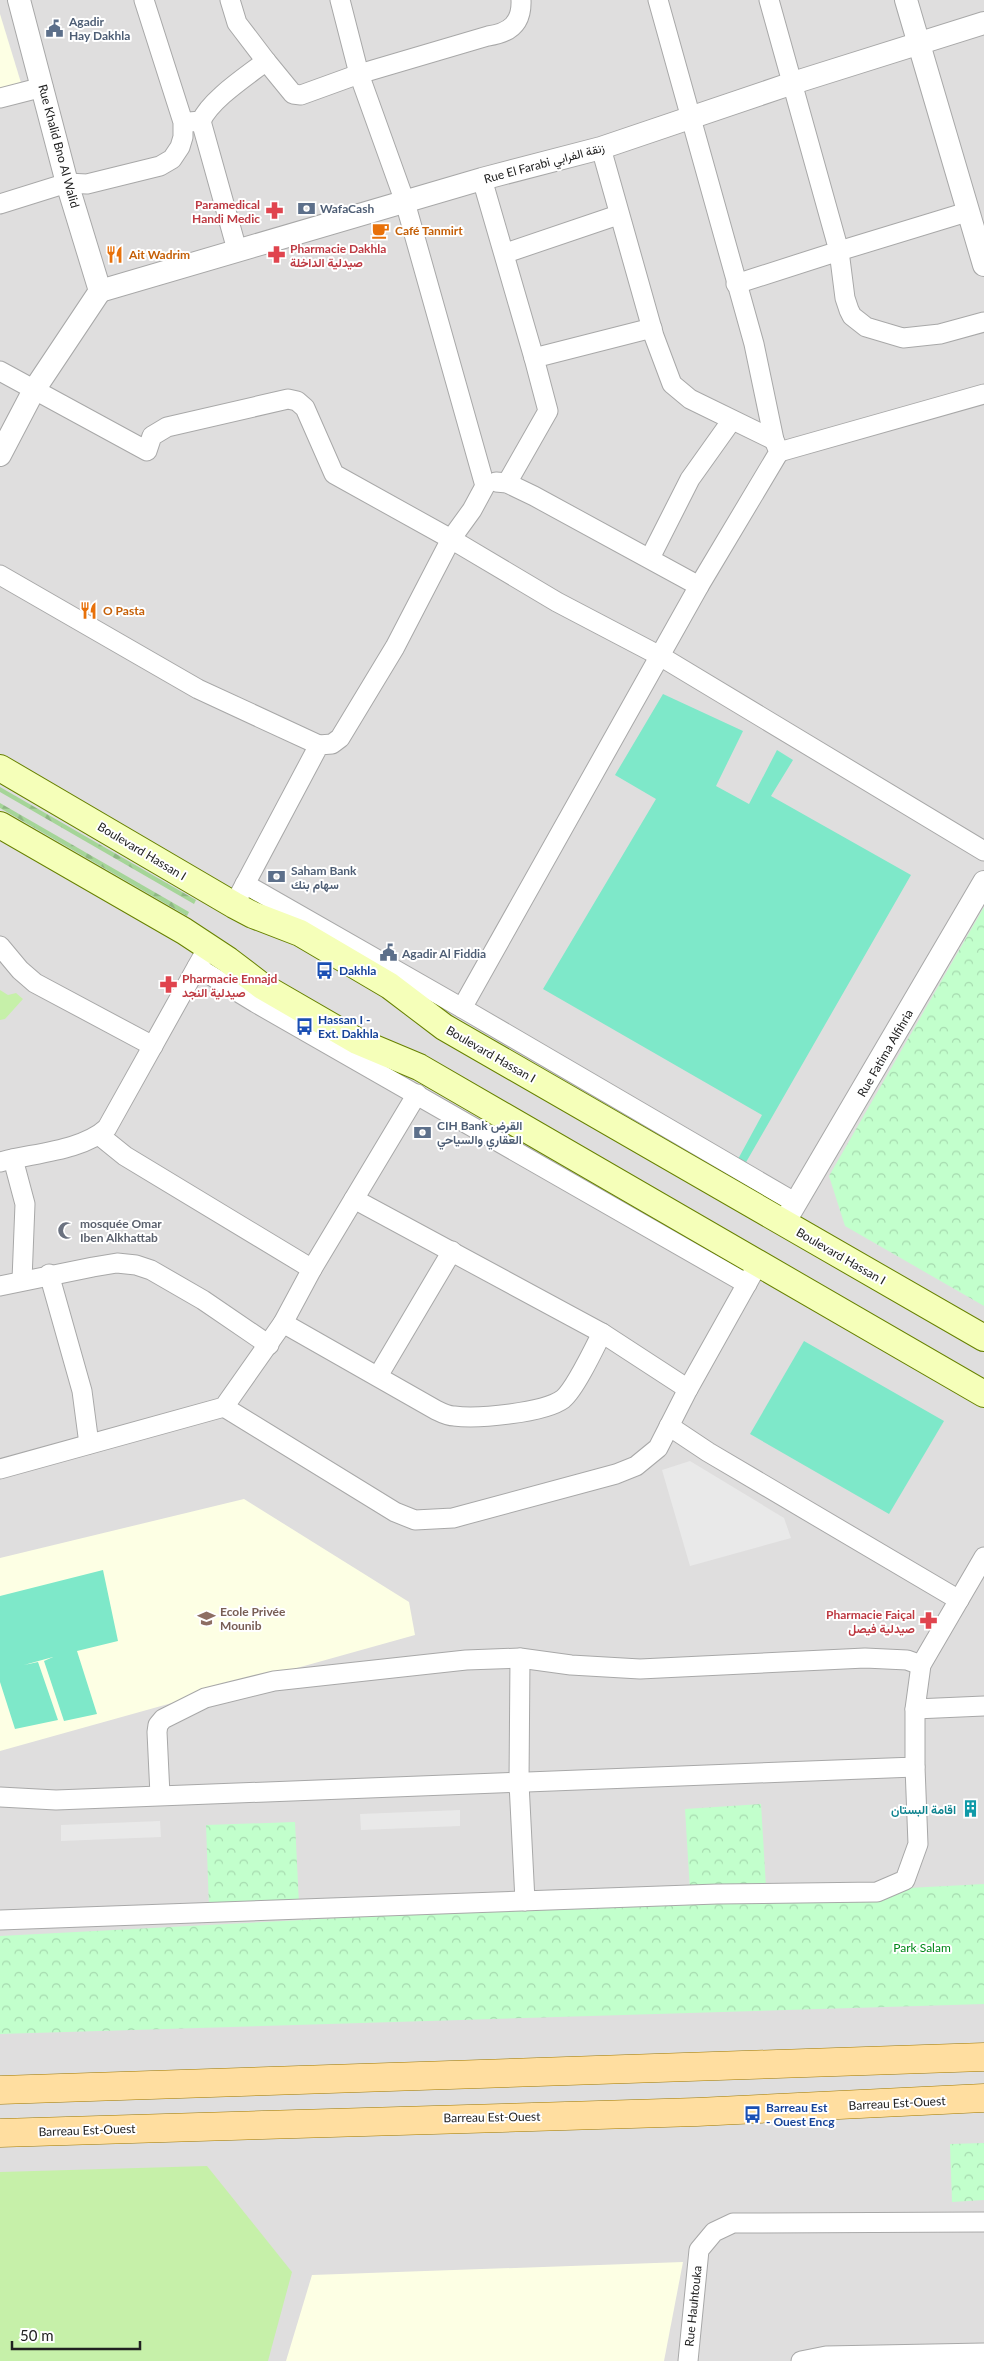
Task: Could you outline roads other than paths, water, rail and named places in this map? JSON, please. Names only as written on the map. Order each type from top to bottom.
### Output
[{"type":"main road","name":"Boulevard Hassan I","points":[[0,768],[239,895],[252,915],[300,932],[390,986],[444,1027],[790,1213],[984,1338]]},
{"type":"main road","points":[[0,825],[203,957],[262,986],[370,1048],[419,1067],[752,1274],[984,1394]]},
{"type":"main road","points":[[0,2090],[984,2057]]},
{"type":"main road","name":"Barreau Est-Ouest","points":[[0,2133],[717,2111],[984,2098]]},
{"type":"street","name":"Rue Khalid Bno Al Walid","points":[[19,0],[67,183],[100,291]]},
{"type":"street","points":[[144,0],[192,121],[203,136],[216,169],[237,250]]},
{"type":"street","points":[[230,0],[237,23],[266,61],[296,95],[359,74],[488,36],[503,34],[518,19],[521,0]]},
{"type":"street","points":[[0,575],[198,689],[319,745],[332,744],[340,738],[394,647],[451,539],[472,510],[485,486],[405,202],[359,74],[340,0]]},
{"type":"street","points":[[462,1008],[777,446],[754,344],[658,0]]},
{"type":"street","points":[[769,0],[839,252],[845,298],[852,316],[866,327],[903,338],[919,338],[984,322]]},
{"type":"street","points":[[906,0],[984,265]]},
{"type":"street","name":"Rue El Farabi زنقة الفرابي","points":[[100,291],[482,179],[601,148],[793,83],[984,23]]},
{"type":"street","points":[[0,204],[67,183],[87,184],[160,166],[172,159],[192,121],[266,61]]},
{"type":"street","points":[[0,98],[43,87]]},
{"type":"street","points":[[601,148],[618,215],[664,367],[672,384],[690,399],[777,446],[984,394]]},
{"type":"street","points":[[482,179],[506,253],[548,411],[508,483]]},
{"type":"street","points":[[736,284],[967,212]]},
{"type":"street","points":[[506,253],[618,215]]},
{"type":"street","points":[[0,455],[34,390],[100,291]]},
{"type":"street","points":[[534,358],[652,328]]},
{"type":"street","points":[[0,371],[147,451],[152,436],[179,423],[288,399],[297,402],[305,408],[334,474],[451,539],[557,602],[660,656],[984,851]]},
{"type":"street","points":[[650,558],[690,479],[732,420]]},
{"type":"street","points":[[485,486],[498,482],[508,483],[700,586]]},
{"type":"street","points":[[319,745],[239,895],[462,1008],[790,1213]]},
{"type":"street","name":"Rue Fatima Alfihria","points":[[790,1213],[984,882]]},
{"type":"street","points":[[0,946],[20,970],[35,983],[154,1046]]},
{"type":"street","points":[[22,1280],[25,1204],[7,1161],[81,1143],[99,1135],[113,1119],[203,957],[256,1003],[417,1094],[752,1274],[688,1388],[658,1448],[636,1466],[616,1474],[453,1518],[416,1520],[395,1512],[224,1407]]},
{"type":"street","points":[[0,1469],[224,1407],[283,1323],[312,1269],[417,1094]]},
{"type":"street","points":[[99,1135],[125,1156],[312,1269]]},
{"type":"street","points":[[354,1199],[602,1333],[688,1388]]},
{"type":"street","points":[[378,1376],[452,1251]]},
{"type":"street","points":[[0,1286],[49,1274],[117,1263],[151,1270],[203,1300],[269,1345]]},
{"type":"street","points":[[49,1274],[82,1391],[89,1444]]},
{"type":"street","points":[[283,1323],[436,1410],[452,1416],[476,1418],[487,1415],[516,1414],[561,1400],[570,1392],[602,1333]]},
{"type":"street","points":[[669,1426],[708,1452],[959,1600]]},
{"type":"street","points":[[0,1920],[753,1893],[877,1892],[905,1880],[918,1844],[915,1709],[921,1665],[984,1557]]},
{"type":"street","points":[[160,1796],[158,1724],[175,1711],[205,1698],[274,1681],[342,1672],[466,1660],[520,1658],[571,1665],[640,1669],[873,1658],[907,1660],[921,1665]]},
{"type":"street","points":[[520,1658],[519,1783],[525,1901]]},
{"type":"street","points":[[915,1709],[984,1706]]},
{"type":"street","points":[[0,1797],[56,1800],[915,1767]]},
{"type":"street","name":"Rue Hauhtouka","points":[[688,2361],[699,2250],[714,2232],[733,2223],[984,2222]]},
{"type":"street","points":[[801,2361],[826,2358],[984,2353]]},
{"type":"place","name":"Agadir Hay Dakhla","points":[[55,28]]},
{"type":"place","name":"WafaCash","points":[[306,208]]},
{"type":"place","name":"Paramedical Handi Medic","points":[[274,211]]},
{"type":"place","name":"Café Tanmirt","points":[[381,230]]},
{"type":"place","name":"Ait Wadrim","points":[[115,254]]},
{"type":"place","name":"Pharmacie Dakhla صيدلية الداخلة","points":[[276,255]]},
{"type":"place","name":"O Pasta","points":[[89,610]]},
{"type":"place","name":"Saham Bank سهام بنك","points":[[277,877]]},
{"type":"place","name":"Agadir Al Fiddia","points":[[388,953]]},
{"type":"place","name":"Dakhla","points":[[325,970]]},
{"type":"place","name":"Pharmacie Ennajd صيدلية النجد","points":[[168,985]]},
{"type":"place","name":"Hassan I - Ext. Dakhla","points":[[304,1026]]},
{"type":"place","name":"CIH Bank القرض العقاري والسياحي","points":[[423,1132]]},
{"type":"place","name":"mosquée Omar Iben Alkhattab","points":[[66,1230]]},
{"type":"place","name":"Ecole Privée Mounib","points":[[206,1618]]},
{"type":"place","name":"Pharmacie Faiçal صيدلية فيصل","points":[[929,1621]]},
{"type":"place","name":"اقامة البستان","points":[[970,1809]]},
{"type":"place","name":"Barreau Est - Ouest Encg","points":[[752,2114]]},
{"type":"park label","name":"Park Salam","points":[[922,1947]]}]
